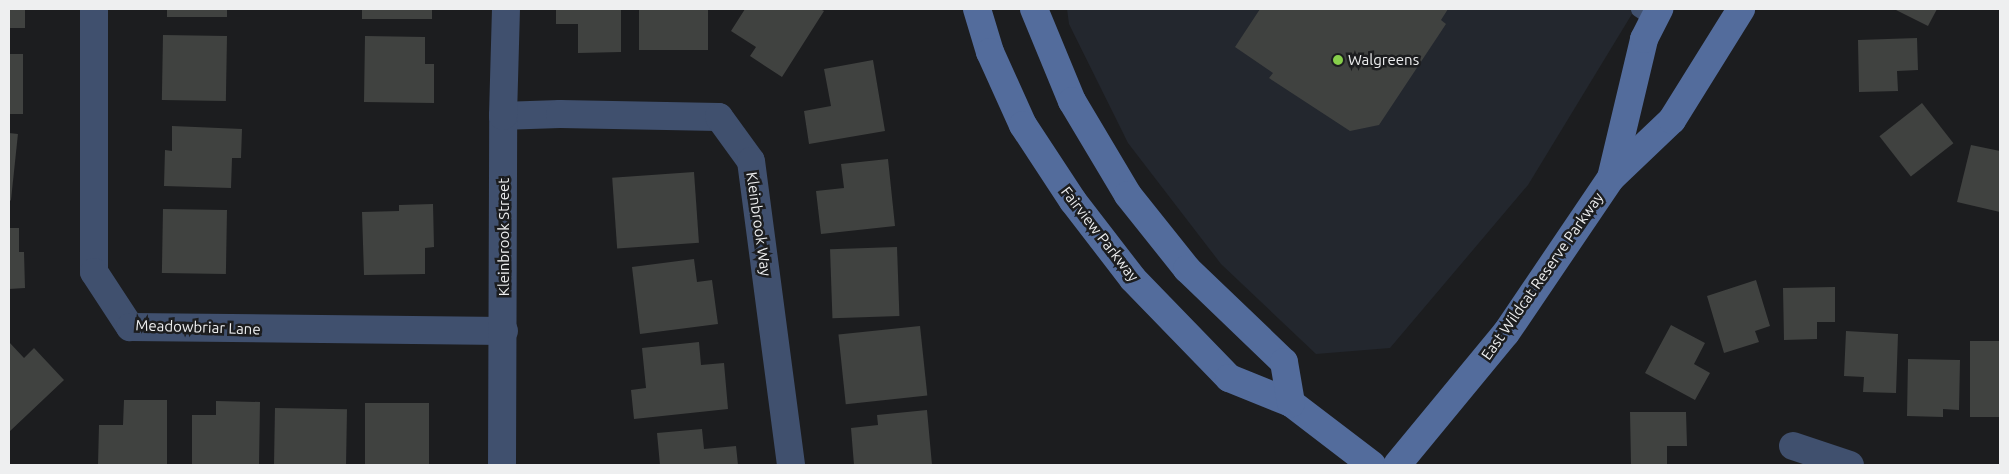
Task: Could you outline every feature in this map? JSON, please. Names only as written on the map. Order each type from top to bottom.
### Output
[{"type":"main road","name":"Fairview Parkway","points":[[977,9],[990,52],[1023,124],[1073,201],[1133,279],[1229,378],[1291,403],[1372,465]]},
{"type":"main road","points":[[1034,9],[1072,101],[1128,195],[1187,269],[1284,362],[1291,403]]},
{"type":"main road","name":"East Wildcat Reserve Parkway","points":[[1397,465],[1506,333],[1610,178],[1672,120],[1740,9]]},
{"type":"main road","name":"East Wildcat Reserve Parkway","points":[[1610,178],[1650,12]]},
{"type":"street","name":"Meadowbriar Lane","points":[[94,9],[94,272],[130,327],[504,331]]},
{"type":"street","name":"Kleinbrook Street","points":[[502,465],[504,331],[503,116],[506,9]]},
{"type":"street","name":"Kleinbrook Way","points":[[503,116],[560,114],[719,117],[750,161],[791,465]]},
{"type":"street","points":[[1793,446],[1850,465]]},
{"type":"shaded area","points":[[1067,9],[1635,9],[1528,185],[1390,348],[1316,354],[1221,264],[1128,143],[1069,24]]},
{"type":"building","points":[[9,9],[25,9],[25,28],[9,28]]},
{"type":"building","points":[[167,9],[227,9],[227,17],[167,17]]},
{"type":"building","points":[[362,9],[432,9],[432,19],[362,19]]},
{"type":"building","points":[[556,9],[621,9],[621,52],[578,53],[578,24],[556,24]]},
{"type":"building","points":[[639,9],[708,9],[708,50],[639,50]]},
{"type":"building","points":[[745,9],[820,9],[824,11],[782,77],[750,56],[756,47],[731,31]]},
{"type":"building","name":"Walgreens","points":[[1260,9],[1448,9],[1441,20],[1446,24],[1379,125],[1350,131],[1269,78],[1273,73],[1235,47]]},
{"type":"building","points":[[1894,9],[1937,9],[1928,26]]},
{"type":"building","points":[[163,35],[227,36],[226,101],[162,100]]},
{"type":"building","points":[[365,36],[425,37],[425,64],[434,64],[434,103],[364,102]]},
{"type":"building","points":[[1917,38],[1918,70],[1897,71],[1898,91],[1859,92],[1858,40]]},
{"type":"building","points":[[9,54],[23,54],[23,114],[9,114]]},
{"type":"building","points":[[873,60],[885,131],[809,144],[804,111],[831,106],[824,69]]},
{"type":"building","points":[[1922,103],[1953,143],[1911,176],[1879,136]]},
{"type":"building","points":[[172,126],[242,129],[241,158],[232,158],[231,188],[164,186],[165,150],[172,151]]},
{"type":"building","points":[[9,133],[18,134],[11,201],[9,200]]},
{"type":"building","points":[[1971,145],[2000,151],[2000,212],[1957,202]]},
{"type":"building","points":[[888,159],[895,226],[821,234],[816,191],[844,188],[841,164]]},
{"type":"building","points":[[694,172],[699,243],[617,249],[612,178]]},
{"type":"building","points":[[433,204],[434,247],[425,248],[425,274],[364,275],[362,212],[399,211],[399,205]]},
{"type":"building","points":[[163,209],[227,210],[226,274],[162,273]]},
{"type":"building","points":[[9,228],[19,228],[19,252],[24,252],[25,288],[9,289]]},
{"type":"building","points":[[897,247],[899,316],[832,318],[830,249]]},
{"type":"building","points":[[694,259],[697,282],[712,280],[718,324],[640,334],[632,267]]},
{"type":"building","points":[[1756,280],[1770,326],[1755,331],[1759,342],[1724,353],[1707,296]]},
{"type":"building","points":[[1835,287],[1835,322],[1817,322],[1817,339],[1784,340],[1783,288]]},
{"type":"building","points":[[1671,325],[1705,343],[1694,364],[1710,373],[1695,400],[1645,373]]},
{"type":"building","points":[[920,326],[927,396],[846,404],[838,335]]},
{"type":"building","points":[[1846,331],[1898,334],[1896,393],[1863,392],[1864,377],[1844,376]]},
{"type":"building","points":[[1970,341],[2000,341],[2000,417],[1970,417]]},
{"type":"building","points":[[9,342],[24,358],[34,348],[64,380],[9,432]]},
{"type":"building","points":[[699,342],[701,365],[724,363],[728,409],[634,419],[631,390],[646,388],[642,348]]},
{"type":"building","points":[[1908,359],[1960,360],[1959,410],[1943,409],[1943,417],[1907,416]]},
{"type":"building","points":[[124,400],[167,400],[167,465],[98,465],[99,425],[123,425]]},
{"type":"building","points":[[216,401],[260,402],[259,465],[192,465],[192,415],[216,415]]},
{"type":"building","points":[[365,403],[429,403],[429,465],[365,465]]},
{"type":"building","points":[[275,408],[347,409],[346,465],[274,465]]},
{"type":"building","points":[[927,410],[932,465],[854,465],[851,428],[878,425],[877,415]]},
{"type":"building","points":[[1630,412],[1686,412],[1687,446],[1667,446],[1667,464],[1631,464]]},
{"type":"building","points":[[702,429],[704,449],[736,446],[738,465],[660,465],[657,433]]},
{"type":"place","name":"Walgreens","points":[[1338,60]]}]
